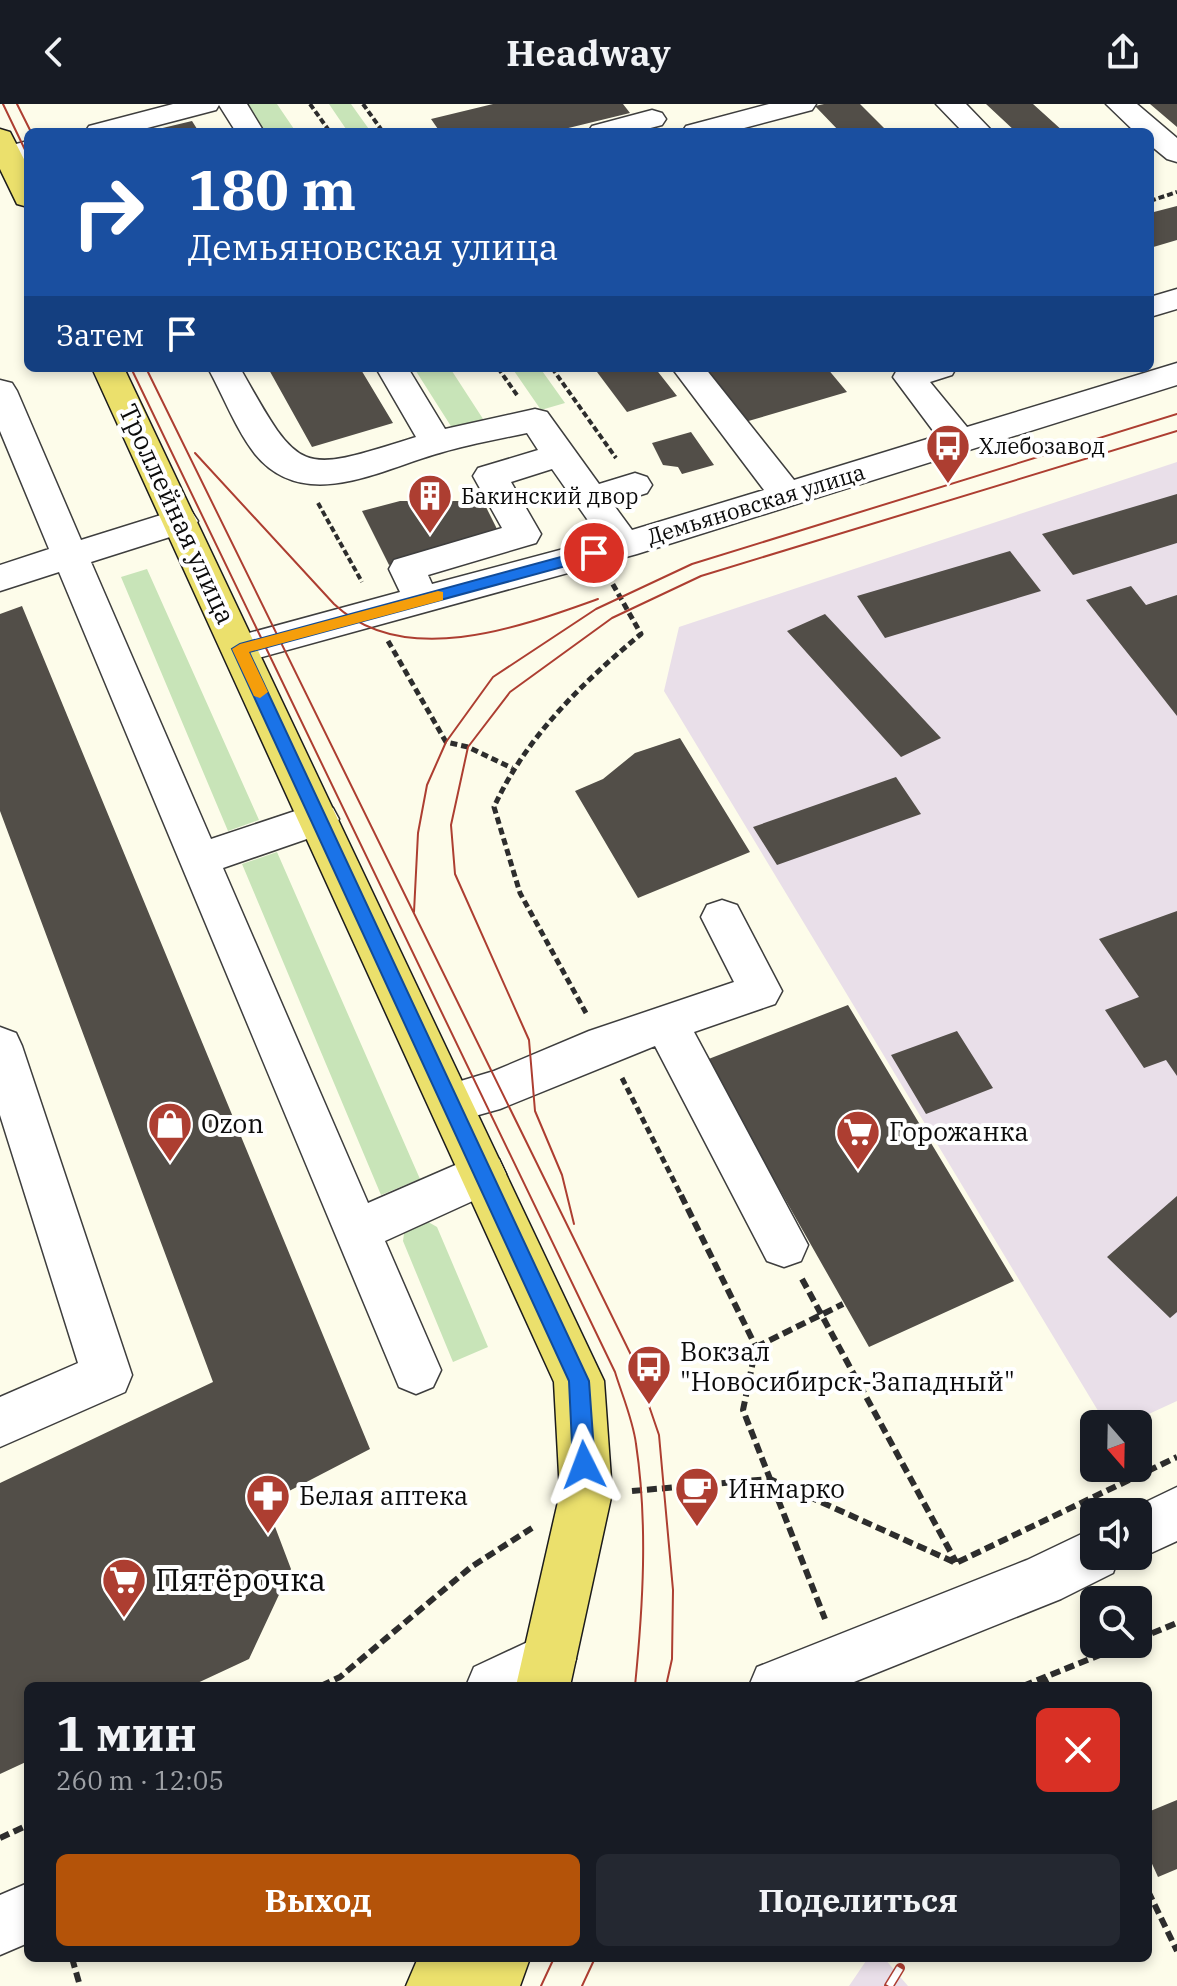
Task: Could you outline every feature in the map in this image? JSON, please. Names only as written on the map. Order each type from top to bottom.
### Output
[{"type":"main road","points":[[12,148],[24,186]]},
{"type":"main road","name":"Троллейная улица","points":[[110,372],[579,1381],[586,1493],[546,1672]]},
{"type":"main road","points":[[436,1986],[447,1962]]},
{"type":"main road","points":[[490,1986],[499,1962]]},
{"type":"street","points":[[80,104],[95,128]]},
{"type":"street","points":[[113,128],[206,104]]},
{"type":"street","points":[[233,104],[248,128]]},
{"type":"street","points":[[711,128],[802,104]]},
{"type":"street","points":[[950,104],[975,128]]},
{"type":"street","points":[[1120,104],[1148,128]]},
{"type":"street","points":[[753,117],[763,125],[774,128]]},
{"type":"street","points":[[616,128],[651,118]]},
{"type":"street","points":[[1154,133],[1177,153]]},
{"type":"street","points":[[1154,306],[1177,299]]},
{"type":"street","points":[[226,372],[268,447],[300,472],[342,472],[436,442],[535,420],[591,499],[609,549]]},
{"type":"street","points":[[394,372],[436,442]]},
{"type":"street","points":[[691,372],[786,494]]},
{"type":"street","points":[[926,372],[909,377],[959,441]]},
{"type":"street","name":"Демьяновская улица","points":[[240,649],[609,549],[1177,374]]},
{"type":"street","points":[[0,391],[416,1370]]},
{"type":"street","points":[[422,600],[407,569],[523,534],[490,476],[559,455]]},
{"type":"street","points":[[591,499],[635,485]]},
{"type":"street","points":[[0,578],[180,521]]},
{"type":"street","points":[[199,860],[319,819]]},
{"type":"street","points":[[450,1103],[500,1089],[605,1044],[760,991],[722,917]]},
{"type":"street","points":[[666,1023],[784,1245]]},
{"type":"street","points":[[0,1046],[107,1375],[0,1422]]},
{"type":"street","points":[[357,1231],[483,1174]]},
{"type":"street","points":[[1152,1526],[1177,1513]]},
{"type":"street","points":[[780,1682],[836,1629],[1042,1580],[1080,1561]]},
{"type":"street","points":[[508,1682],[546,1672]]},
{"type":"street","points":[[0,1926],[24,1914]]},
{"type":"path","points":[[310,104],[327,128]]},
{"type":"path","points":[[363,104],[380,128]]},
{"type":"path","points":[[1154,200],[1177,192]]},
{"type":"path","points":[[555,372],[635,485]]},
{"type":"path","points":[[609,549],[641,634],[588,678],[512,768],[494,807],[520,893],[605,1044],[756,1347],[743,1410],[836,1629]]},
{"type":"path","points":[[784,1245],[956,1563]]},
{"type":"path","points":[[756,1347],[843,1304]]},
{"type":"path","points":[[942,1569],[1177,1457]]},
{"type":"path","points":[[329,1682],[340,1677],[471,1567],[586,1493],[770,1479],[956,1563]]},
{"type":"path","points":[[1152,1633],[1177,1623]]},
{"type":"path","points":[[1034,1682],[1093,1658]]},
{"type":"path","points":[[1044,1678],[1046,1682]]},
{"type":"path","points":[[0,1838],[24,1827]]},
{"type":"path","points":[[1152,1899],[1177,1951]]},
{"type":"path","points":[[73,1962],[80,1986]]},
{"type":"shaded area","points":[[1177,462],[1177,1401],[1152,1412],[1152,1410],[1098,1410],[664,691],[679,627]]},
{"type":"shaded area","points":[[865,1962],[887,1962],[908,1986],[849,1986]]},
{"type":"green space","points":[[246,104],[277,104],[293,128],[261,128]]},
{"type":"green space","points":[[329,104],[351,104],[368,128],[345,128]]},
{"type":"green space","points":[[417,372],[453,372],[485,422],[454,431]]},
{"type":"green space","points":[[515,372],[543,372],[565,403],[541,410]]},
{"type":"green space","points":[[147,569],[259,820],[228,831],[121,577]]},
{"type":"green space","points":[[277,852],[420,1179],[381,1195],[242,864]]},
{"type":"green space","points":[[423,1219],[437,1227],[488,1347],[453,1362],[403,1241],[405,1226]]},
{"type":"building","points":[[493,104],[623,104],[630,113],[568,128],[437,128],[431,119]]},
{"type":"building","points":[[860,104],[884,128],[836,128],[815,106]]},
{"type":"building","points":[[986,104],[1033,104],[1060,128],[1012,128]]},
{"type":"building","points":[[1150,104],[1177,104],[1177,127]]},
{"type":"building","points":[[192,121],[196,128],[163,128]]},
{"type":"building","points":[[1177,206],[1177,240],[1154,247],[1154,212]]},
{"type":"building","points":[[270,372],[362,372],[393,423],[312,447]]},
{"type":"building","points":[[597,372],[658,372],[677,396],[627,412]]},
{"type":"building","points":[[709,372],[830,372],[847,392],[745,422]]},
{"type":"building","points":[[691,432],[714,465],[682,474],[678,467],[663,465],[652,443]]},
{"type":"building","points":[[1177,494],[1177,543],[1073,575],[1042,534]]},
{"type":"building","name":"Бакинский двор","points":[[400,501],[483,501],[498,531],[389,565],[362,511]]},
{"type":"building","points":[[1010,551],[1041,591],[885,638],[857,596]]},
{"type":"building","points":[[1131,586],[1146,605],[1177,595],[1177,716],[1086,600]]},
{"type":"building","points":[[22,606],[370,1449],[266,1503],[291,1569],[249,1659],[200,1682],[24,1682],[24,1763],[0,1774],[0,1483],[213,1382],[0,811],[0,614]]},
{"type":"building","points":[[825,614],[941,738],[901,757],[787,631]]},
{"type":"building","points":[[680,738],[750,852],[638,898],[575,791],[603,779],[635,753]]},
{"type":"building","points":[[896,777],[921,814],[777,865],[753,827]]},
{"type":"building","points":[[1177,911],[1177,1076],[1166,1060],[1144,1068],[1105,1010],[1139,997],[1099,939]]},
{"type":"building","name":"Горожанка","points":[[848,1005],[1014,1281],[869,1347],[706,1060]]},
{"type":"building","points":[[957,1031],[993,1088],[926,1114],[891,1055]]},
{"type":"building","points":[[1177,1196],[1177,1312],[1170,1318],[1107,1257]]},
{"type":"building","points":[[1177,1800],[1177,1869],[1158,1877],[1152,1864],[1152,1810]]},
{"type":"tram line","points":[[3,104],[24,148]]},
{"type":"tram line","points":[[17,104],[29,128]]},
{"type":"tram line","points":[[133,372],[615,1372],[635,1435],[642,1504],[642,1595],[635,1682]]},
{"type":"tram line","points":[[148,372],[633,1359],[659,1435],[673,1590],[672,1659],[667,1682]]},
{"type":"tram line","points":[[414,912],[418,833],[427,785],[446,742],[493,677],[596,609],[692,564],[1177,414]]},
{"type":"tram line","points":[[574,1224],[562,1175],[535,1111],[529,1040],[455,874],[451,825],[468,747],[510,692],[612,618],[701,576],[1177,431]]},
{"type":"tram line","points":[[195,453],[334,604],[362,624],[394,635],[428,639],[463,637],[534,621],[598,599]]},
{"type":"tram line","points":[[541,1986],[552,1962]]},
{"type":"tram line","points":[[582,1986],[593,1962]]},
{"type":"railway","points":[[889,1986],[900,1968]]},
{"type":"slow traffic","points":[[260,692],[240,649],[438,596]]},
{"type":"place","name":"Хлебозавод","points":[[948,485]]},
{"type":"place","name":"Бакинский двор","points":[[430,535]]},
{"type":"place","name":"Ozon","points":[[170,1163]]},
{"type":"place","name":"Горожанка","points":[[858,1171]]},
{"type":"place","name":"Вокзал \"Новосибирск-Западный\"","points":[[649,1406]]},
{"type":"place","name":"Инмарко","points":[[697,1528]]},
{"type":"place","name":"Белая аптека","points":[[268,1535]]},
{"type":"place","name":"Пятёрочка","points":[[124,1619]]},
{"type":"route","points":[[584,1465],[579,1381],[240,649],[594,553]]}]
